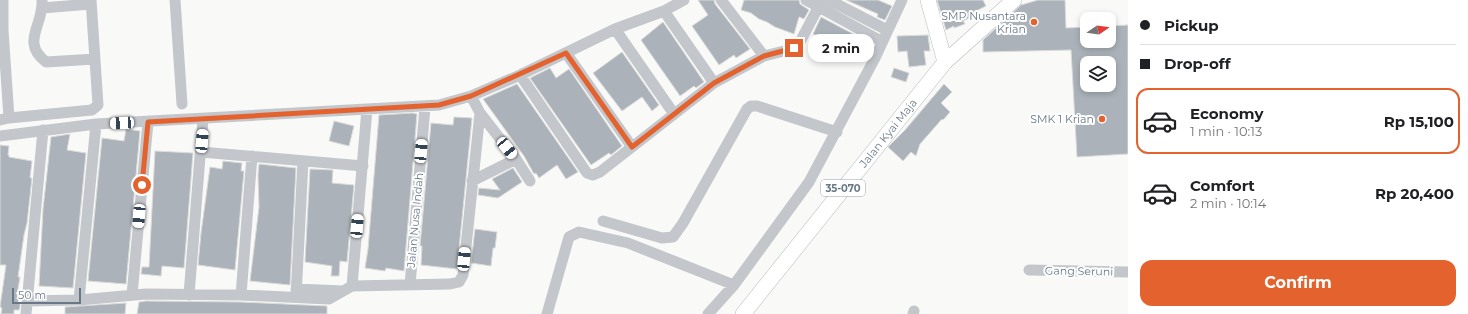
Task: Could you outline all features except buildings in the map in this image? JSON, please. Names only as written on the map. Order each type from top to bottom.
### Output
[{"type":"main road","points":[[928,0],[945,62]]},
{"type":"main road","name":"Jalan Kyai Maja","points":[[743,314],[945,62],[1014,0]]},
{"type":"street","points":[[3,0],[1,30],[4,119],[92,110],[98,105],[95,59],[91,2],[42,4],[34,37],[34,49],[38,56],[46,62],[95,59]]},
{"type":"street","points":[[176,0],[182,104]]},
{"type":"street","points":[[0,136],[96,124],[425,107],[439,105],[471,96],[520,75],[615,29],[664,11],[684,0]]},
{"type":"street","points":[[721,0],[764,56]]},
{"type":"street","points":[[806,0],[820,4],[881,41]]},
{"type":"street","points":[[829,0],[887,30]]},
{"type":"street","points":[[708,314],[734,285],[809,182],[837,132],[875,58],[881,41],[902,0]]},
{"type":"street","points":[[520,75],[587,173],[593,175],[600,172],[714,83],[764,56],[794,48],[799,44],[820,4]]},
{"type":"street","points":[[664,11],[714,83]]},
{"type":"street","points":[[615,29],[674,114]]},
{"type":"street","points":[[566,53],[632,147]]},
{"type":"street","points":[[471,96],[480,113],[516,159],[530,181]]},
{"type":"street","points":[[603,221],[662,238],[673,237],[683,223],[747,109],[751,106],[757,106],[837,132]]},
{"type":"street","name":"Jalan Nusa Indah","points":[[410,285],[425,107]]},
{"type":"street","points":[[348,289],[367,109]]},
{"type":"street","points":[[27,301],[79,300],[132,295],[241,295],[296,293],[410,285],[450,284],[459,282],[463,275],[480,113]]},
{"type":"street","points":[[189,295],[204,119]]},
{"type":"street","points":[[132,295],[148,122]]},
{"type":"street","points":[[79,300],[96,124]]},
{"type":"street","points":[[26,314],[43,130]]},
{"type":"street","points":[[201,152],[362,166]]},
{"type":"street","points":[[241,295],[252,156]]},
{"type":"street","points":[[472,181],[516,159]]},
{"type":"street","points":[[296,293],[303,161]]},
{"type":"street","points":[[547,314],[569,237],[579,232],[628,243],[734,285]]},
{"type":"street","name":"Gang Seruni","points":[[1029,270],[1128,272]]},
{"type":"place","name":"SMP Nusantara Krian","points":[[1034,22]]},
{"type":"place","name":"SMK 1 Krian","points":[[1102,119]]},
{"type":"route","points":[[142,185],[148,122],[439,105],[471,96],[566,53],[632,147],[714,83],[764,56],[794,48]]}]
